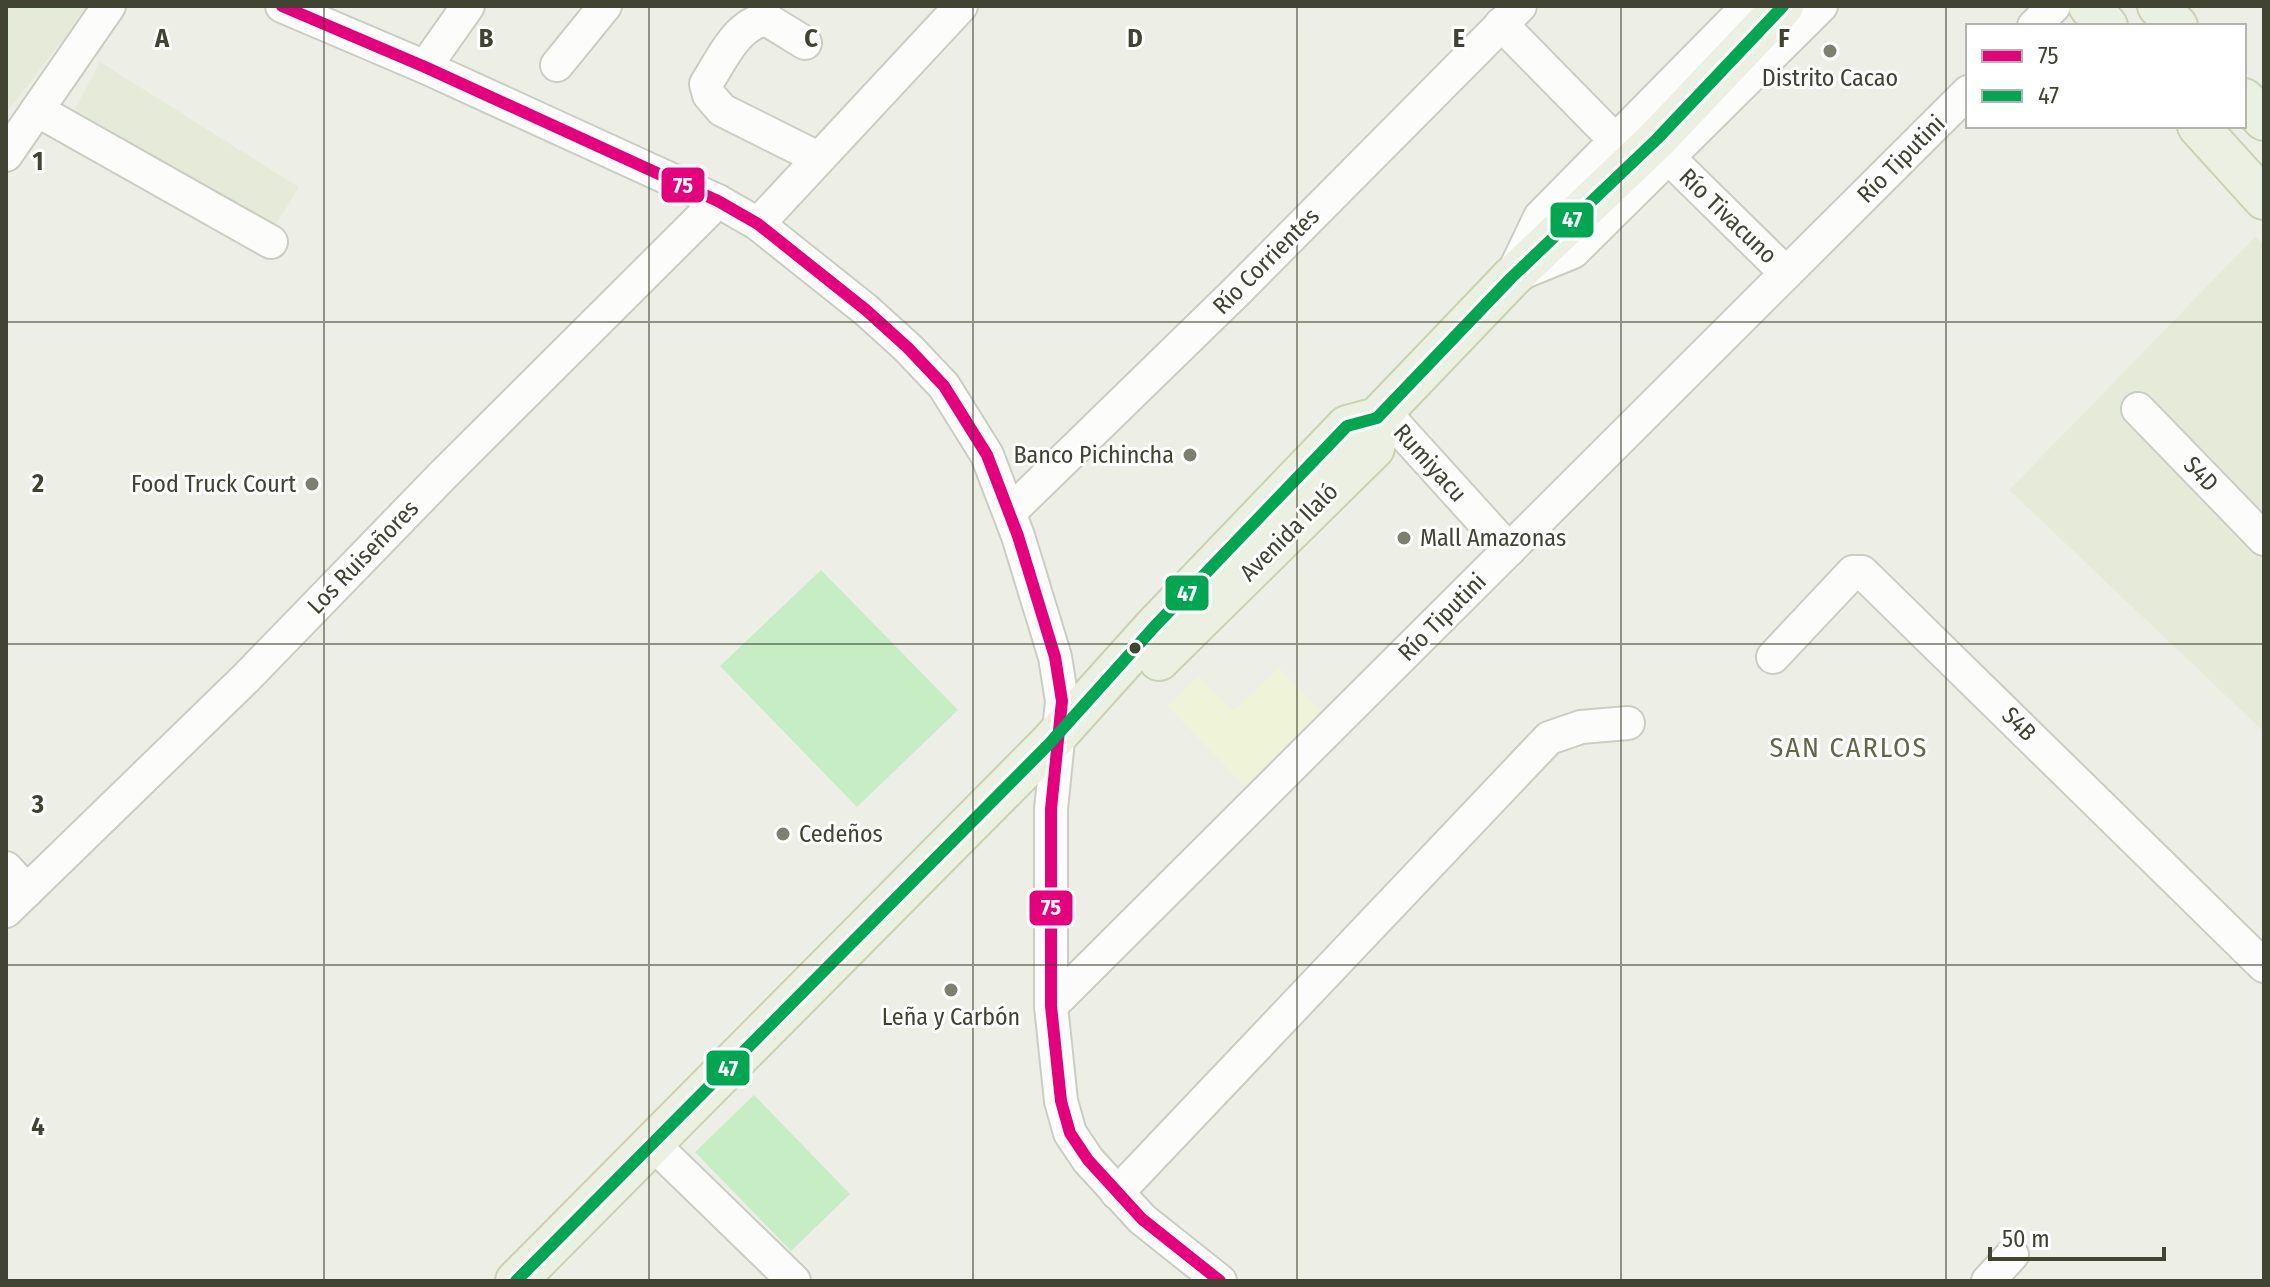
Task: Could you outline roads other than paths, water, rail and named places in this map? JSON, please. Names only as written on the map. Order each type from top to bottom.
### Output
[{"type":"main road","name":"Avenida Ilaló","points":[[516,1281],[659,1150],[1049,744],[1057,750],[1155,626],[1347,426],[1380,414],[1511,278],[1657,139],[1783,6]]},
{"type":"main road","points":[[2089,6],[2105,24]]},
{"type":"main road","points":[[2158,6],[2175,24]]},
{"type":"main road","points":[[2246,101],[2264,120]]},
{"type":"main road","points":[[2200,128],[2264,199]]},
{"type":"main road","name":"Avenida Ilaló","points":[[538,1281],[587,1236],[659,1150]]},
{"type":"street","points":[[6,155],[109,6]]},
{"type":"street","points":[[282,6],[425,67],[718,201],[758,224],[866,310],[944,386],[987,455],[1010,512],[1055,657],[1062,701],[1051,809],[1051,1006],[1058,1078],[1070,1133],[1088,1160],[1142,1219],[1220,1281]]},
{"type":"street","points":[[425,67],[468,6]]},
{"type":"street","points":[[557,65],[605,6]]},
{"type":"street","points":[[758,224],[959,6]]},
{"type":"street","points":[[1511,278],[1540,217],[1748,6]]},
{"type":"street","points":[[1511,278],[1573,252],[1821,6]]},
{"type":"street","points":[[2036,24],[2054,6]]},
{"type":"street","points":[[1510,15],[1615,140]]},
{"type":"street","name":"Río Corrientes","points":[[1010,512],[1236,292],[1510,15]]},
{"type":"street","points":[[805,43],[766,19],[754,21],[740,32],[706,84],[709,95],[722,110],[818,158]]},
{"type":"street","name":"Río Tiputini","points":[[1051,1006],[1966,94]]},
{"type":"street","points":[[37,110],[271,242]]},
{"type":"street","name":"Río Tivacuno","points":[[1669,158],[1786,273]]},
{"type":"street","name":"Los Ruiseñores","points":[[13,890],[245,679],[454,464],[718,201]]},
{"type":"street","name":"S4D","points":[[2138,409],[2264,539]]},
{"type":"street","name":"Rumiyacu","points":[[1380,414],[1509,550]]},
{"type":"street","name":"S4B","points":[[1773,657],[1853,572],[1862,572],[2264,966]]},
{"type":"street","points":[[1117,1193],[1549,738],[1581,727],[1628,723]]},
{"type":"street","points":[[659,1150],[794,1281]]},
{"type":"street","points":[[1988,1281],[2012,1255]]},
{"type":"place","name":"Distrito Cacao","points":[[1830,51]]},
{"type":"place","name":"Banco Pichincha","points":[[1190,455]]},
{"type":"place","name":"Food Truck Court","points":[[312,484]]},
{"type":"place","name":"Mall Amazonas","points":[[1404,538]]},
{"type":"place","name":"Cedeños","points":[[783,834]]},
{"type":"place","name":"Leña y Carbón","points":[[951,990]]},
{"type":"district","name":"SAN CARLOS","points":[[1849,747]]}]
